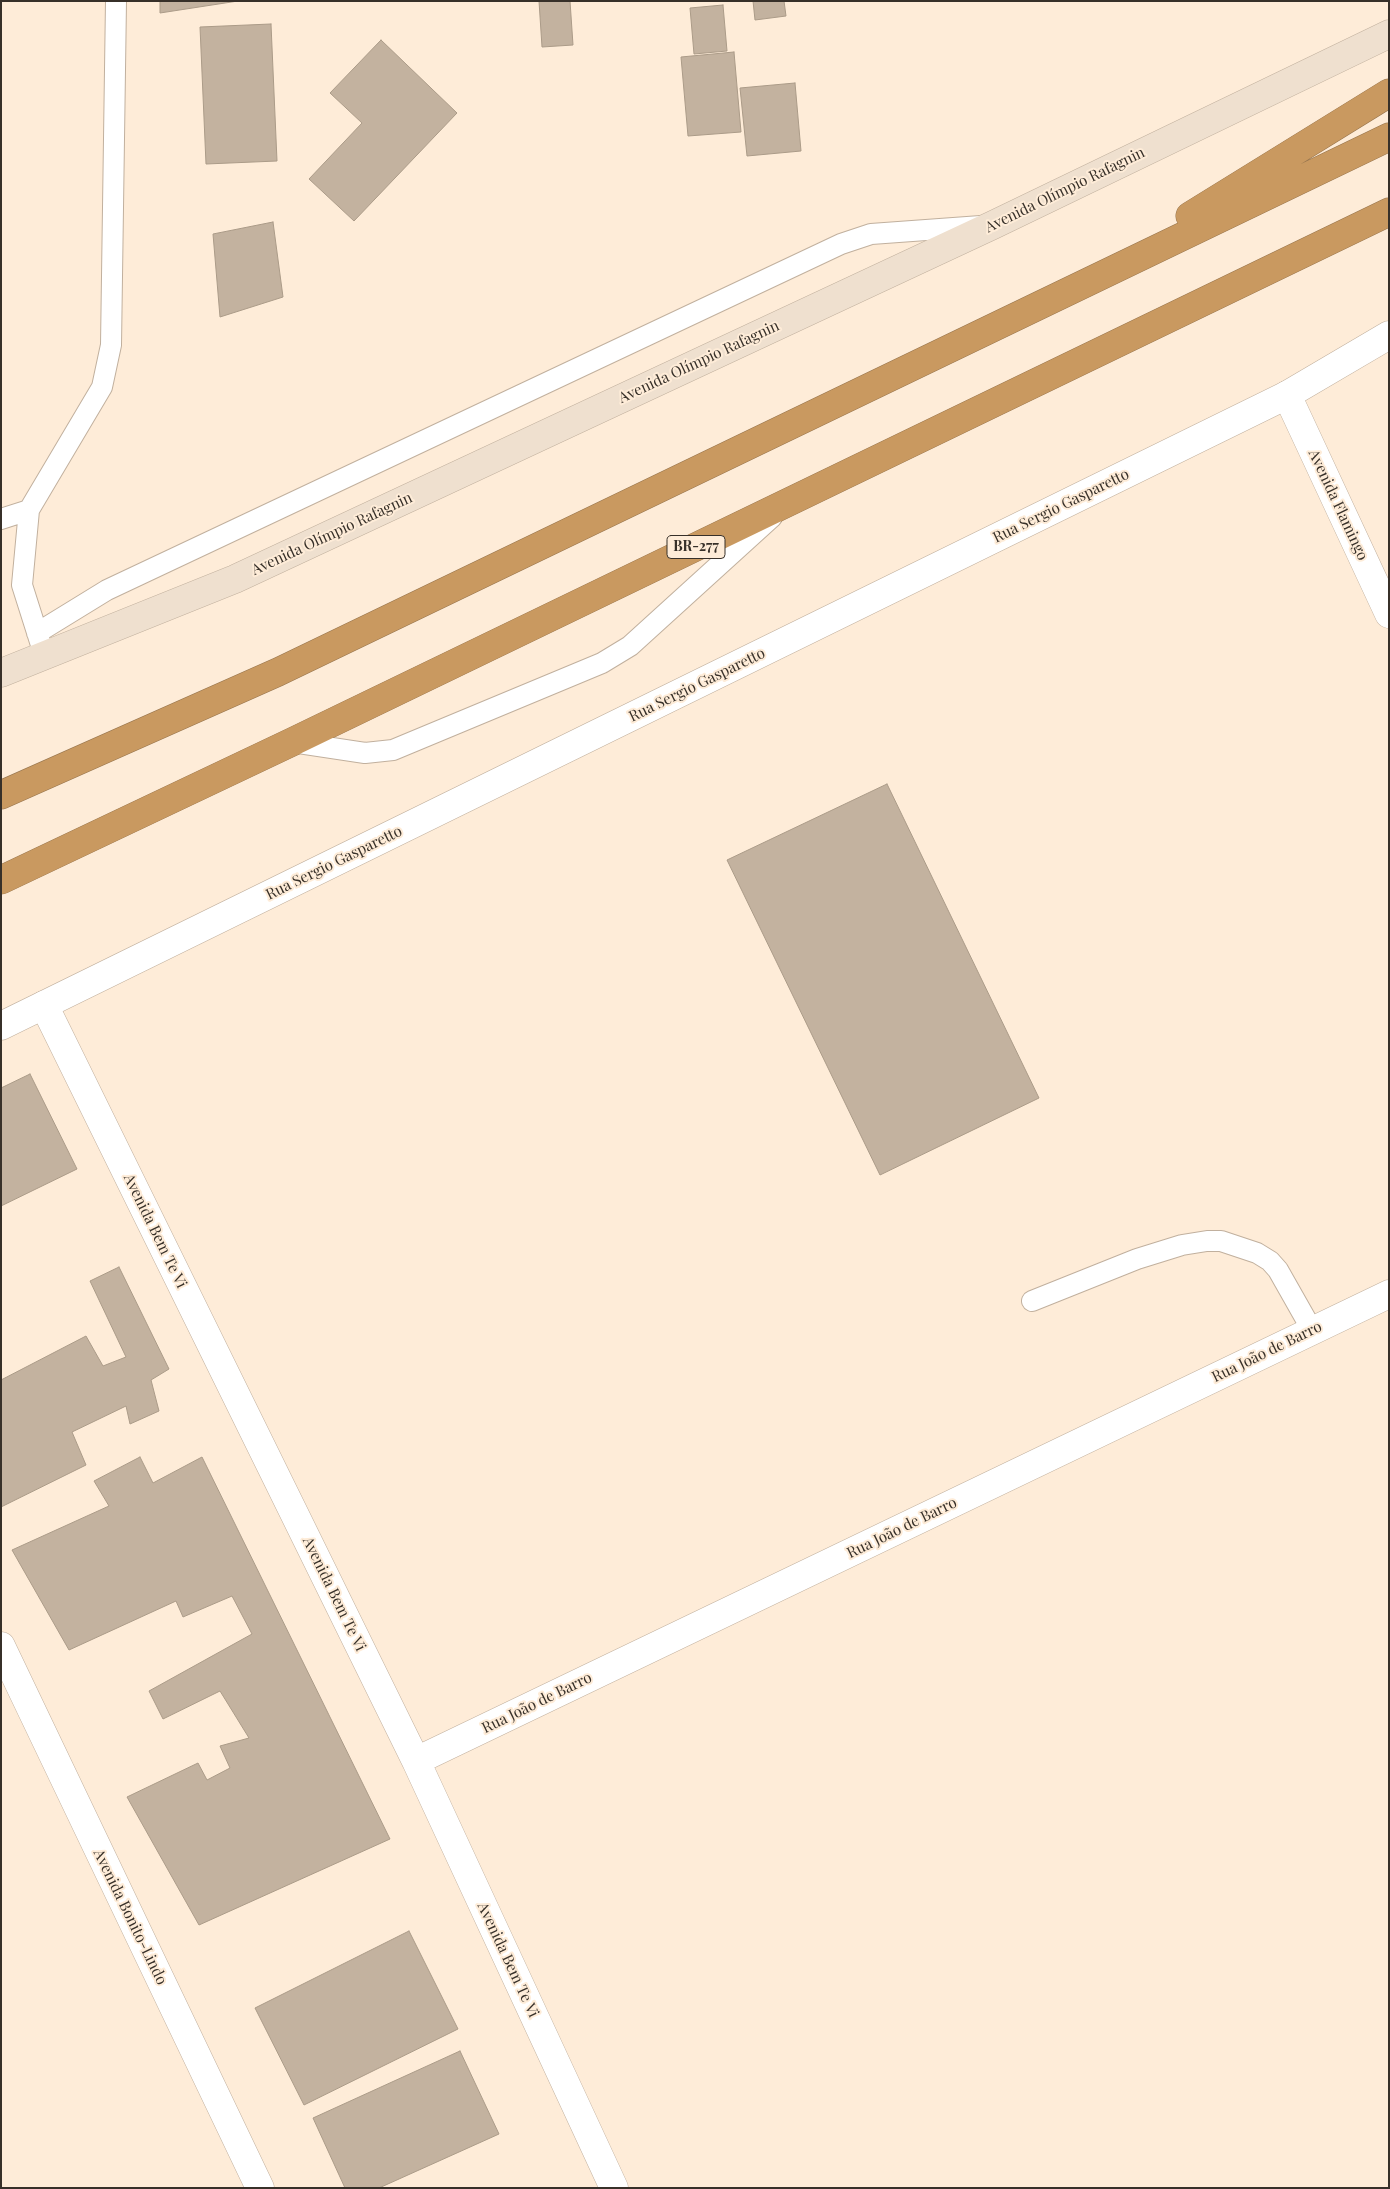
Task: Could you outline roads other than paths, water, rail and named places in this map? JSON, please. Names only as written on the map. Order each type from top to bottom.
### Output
[{"type":"highway","points":[[1053,299],[1389,93]]},
{"type":"highway","points":[[1,795],[278,672],[1389,137]]},
{"type":"highway","points":[[1089,357],[1389,204]]},
{"type":"highway","name":"BR-277","points":[[1,880],[292,742],[1389,212]]},
{"type":"main road","name":"Avenida Olímpio Rafagnin","points":[[1,673],[41,645],[235,579],[993,225],[1389,34]]},
{"type":"street","name":"Rua Sergio Gasparetto","points":[[1,1026],[1287,395],[1389,335]]},
{"type":"street","name":"Avenida Flamingo","points":[[1287,395],[1389,614]]},
{"type":"street","name":"Avenida Bem Te Vi","points":[[44,1005],[416,1761],[614,2188]]},
{"type":"street","name":"Rua João de Barro","points":[[416,1761],[1389,1294]]},
{"type":"street","name":"Avenida Bonito-Lindo","points":[[1,1646],[260,2188]]},
{"type":"lane","points":[[116,1],[111,345],[102,387],[29,510],[22,585],[41,645],[107,590],[841,244],[870,234],[993,225]]},
{"type":"lane","points":[[292,742],[365,753],[393,750],[602,663],[630,646],[787,503]]},
{"type":"lane","points":[[1,519],[29,510]]},
{"type":"lane","points":[[1032,1301],[1137,1259],[1182,1246],[1207,1241],[1221,1241],[1257,1252],[1270,1261],[1278,1270],[1312,1330]]}]
